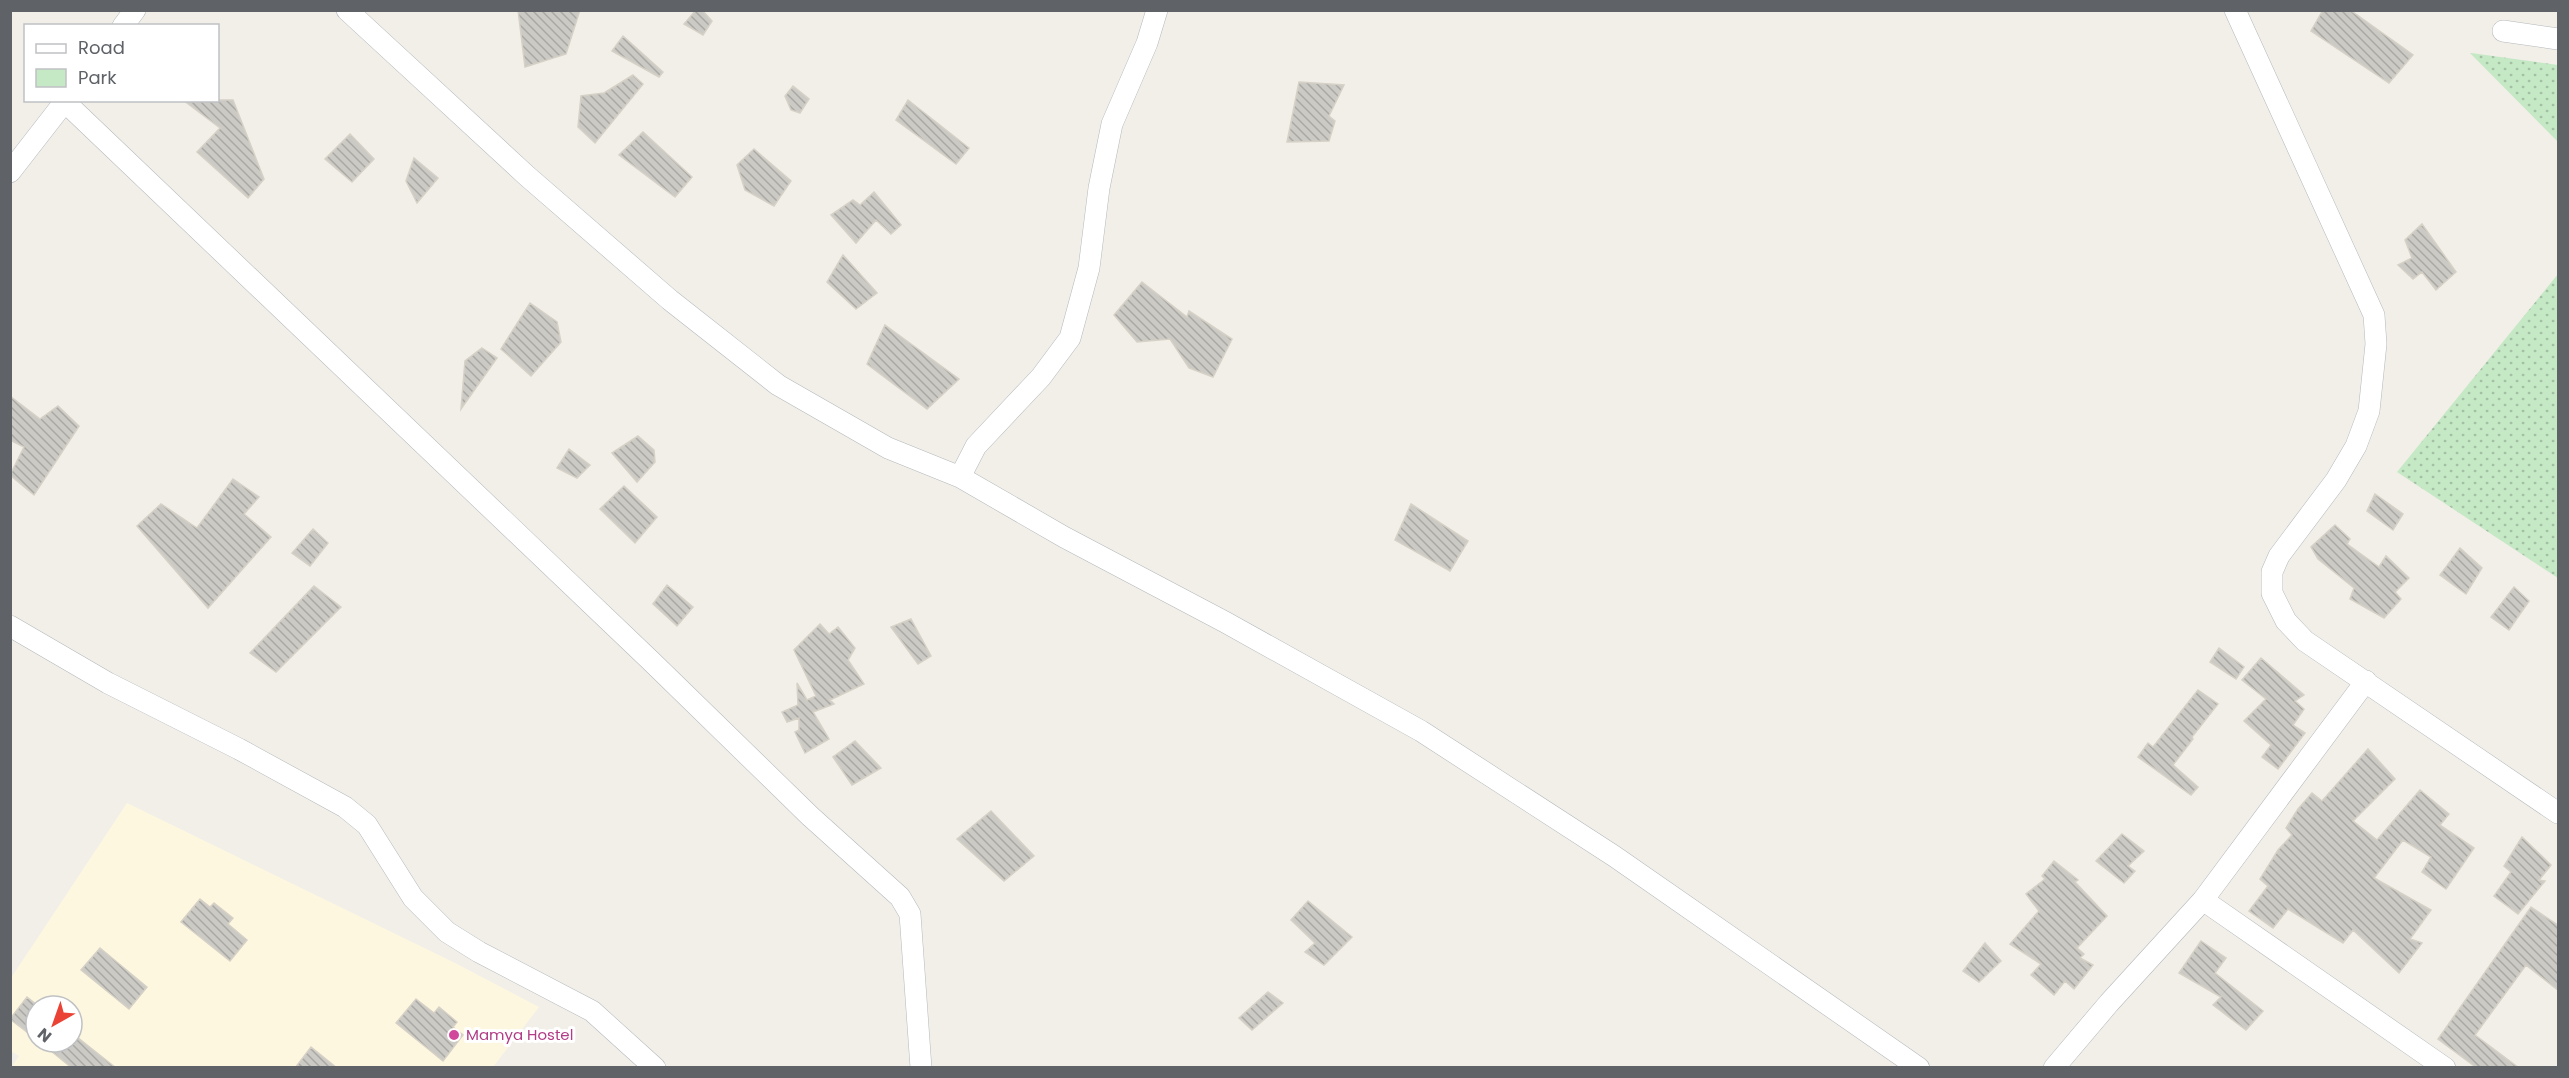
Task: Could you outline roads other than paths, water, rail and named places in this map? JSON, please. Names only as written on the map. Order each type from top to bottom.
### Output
[{"type":"street","points":[[124,24],[135,10]]},
{"type":"street","points":[[347,10],[527,176],[661,292],[778,385],[888,448],[960,477],[1064,537],[1225,622],[1421,731],[1614,856],[1919,1068]]},
{"type":"street","points":[[960,477],[976,446],[1041,377],[1070,338],[1089,268],[1099,188],[1112,124],[1147,43],[1156,10]]},
{"type":"street","points":[[2235,10],[2374,315],[2376,344],[2369,411],[2356,446],[2336,480],[2279,556],[2272,572],[2272,593],[2286,621],[2305,641],[2559,813]]},
{"type":"street","points":[[2503,32],[2559,39]]},
{"type":"street","points":[[10,172],[64,102]]},
{"type":"street","points":[[66,102],[810,816],[900,897],[910,914],[921,1068]]},
{"type":"street","points":[[10,626],[108,683],[239,749],[345,807],[367,825],[413,898],[447,932],[479,952],[592,1011],[655,1068]]},
{"type":"street","points":[[2054,1068],[2109,1003],[2203,900],[2366,681]]},
{"type":"street","points":[[2203,900],[2445,1068]]},
{"type":"place","name":"Mamya Hostel","points":[[454,1035]]}]
